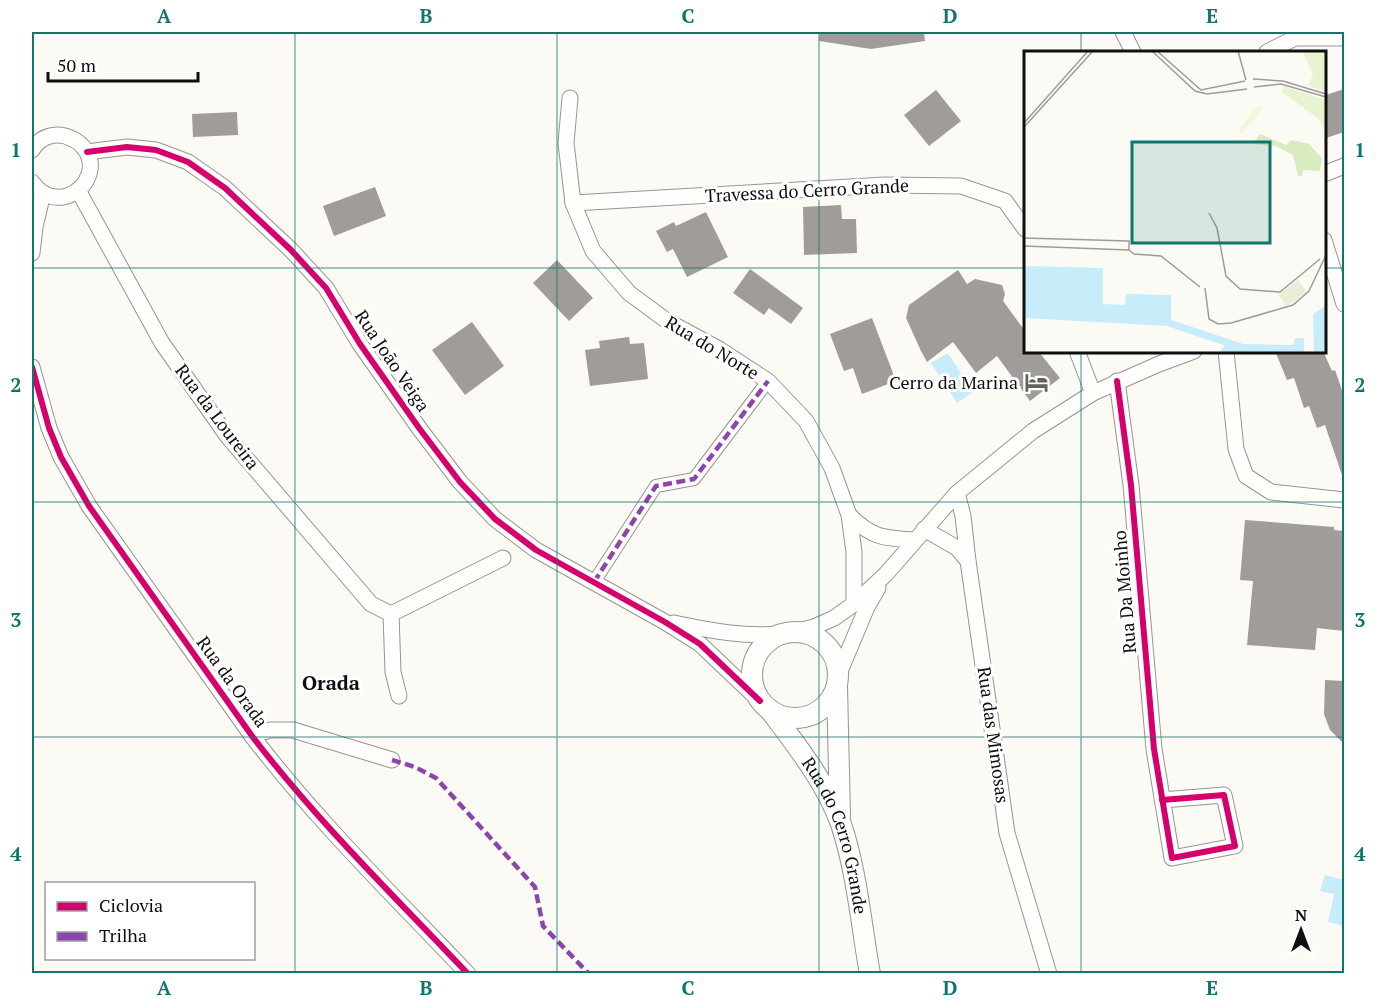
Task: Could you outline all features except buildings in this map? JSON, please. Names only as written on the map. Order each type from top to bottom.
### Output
[{"type":"street","points":[[1123,32],[1132,51]]},
{"type":"street","points":[[1269,51],[1295,38],[1344,38]]},
{"type":"street","name":"Rua do Norte","points":[[570,98],[566,143],[573,203],[593,251],[629,293],[667,321],[719,349],[768,381],[806,421],[832,468],[849,515],[854,552],[854,604]]},
{"type":"street","points":[[32,150],[40,140],[57,134],[66,135],[75,139],[87,152],[90,168],[84,184],[78,190],[61,197],[43,193],[32,182]]},
{"type":"street","name":"Rua João Veiga","points":[[87,152],[127,147],[156,150],[188,162],[225,188],[291,250],[326,288],[360,344],[460,482],[495,519],[536,550],[700,644],[765,706]]},
{"type":"street","points":[[1325,173],[1344,166]]},
{"type":"street","name":"Travessa do Cerro Grande","points":[[573,203],[885,185],[961,186],[1005,201],[1024,228]]},
{"type":"street","name":"Rua da Loureira","points":[[78,190],[162,343],[228,437],[371,604],[391,614]]},
{"type":"street","points":[[32,253],[43,193]]},
{"type":"street","points":[[1325,246],[1344,303]]},
{"type":"street","points":[[1077,352],[1093,393]]},
{"type":"street","points":[[886,574],[867,607],[831,699],[810,716],[796,718],[782,716],[765,706],[754,691],[752,680],[752,668],[762,647],[788,633],[814,627],[834,618],[854,604],[886,574],[957,493],[1033,431],[1093,393],[1117,381],[1191,352]]},
{"type":"street","points":[[1226,352],[1236,450],[1246,476],[1271,492],[1344,500]]},
{"type":"street","name":"Rua da Orada","points":[[32,367],[49,428],[61,457],[89,506],[252,736],[337,837],[468,974]]},
{"type":"street","points":[[594,582],[656,486],[694,479],[768,381]]},
{"type":"street","name":"Rua Da Moinho","points":[[1117,381],[1131,484],[1153,738],[1161,800],[1172,858],[1235,846],[1224,795],[1161,800]]},
{"type":"street","name":"Rua das Mimosas","points":[[957,493],[963,516],[1007,833],[1049,974]]},
{"type":"street","points":[[849,515],[864,530],[877,536],[919,534],[957,548],[968,561]]},
{"type":"street","points":[[399,696],[393,672],[391,614],[503,558]]},
{"type":"street","points":[[665,622],[728,634],[754,636],[808,633],[830,650],[836,662],[838,681],[840,822]]},
{"type":"street","name":"Rua do Cerro Grande","points":[[765,706],[821,783],[840,822],[851,860],[870,974]]},
{"type":"street","points":[[252,736],[270,730],[293,730],[392,760]]},
{"type":"water","points":[[948,353],[973,392],[957,403],[931,363]]},
{"type":"water","points":[[1325,875],[1344,880],[1344,926],[1328,922],[1334,894],[1320,891]]},
{"type":"marked path","points":[[594,582],[656,486],[694,479],[768,381]]},
{"type":"marked path","points":[[392,760],[415,767],[436,778],[535,887],[543,926],[589,974]]},
{"type":"cycle path","points":[[87,152],[127,147],[156,150],[188,162],[225,188],[291,250],[326,288],[360,344],[419,428],[460,482],[495,519],[536,550],[700,644],[760,701]]},
{"type":"cycle path","points":[[32,367],[49,428],[61,457],[89,506],[252,736],[329,828],[468,974]]},
{"type":"cycle path","points":[[1117,381],[1131,485],[1154,749],[1172,858],[1235,846],[1224,795],[1162,800]]},
{"type":"place","name":"Cerro da Marina","points":[[1036,383]]},
{"type":"district","name":"Orada","points":[[331,683]]}]
